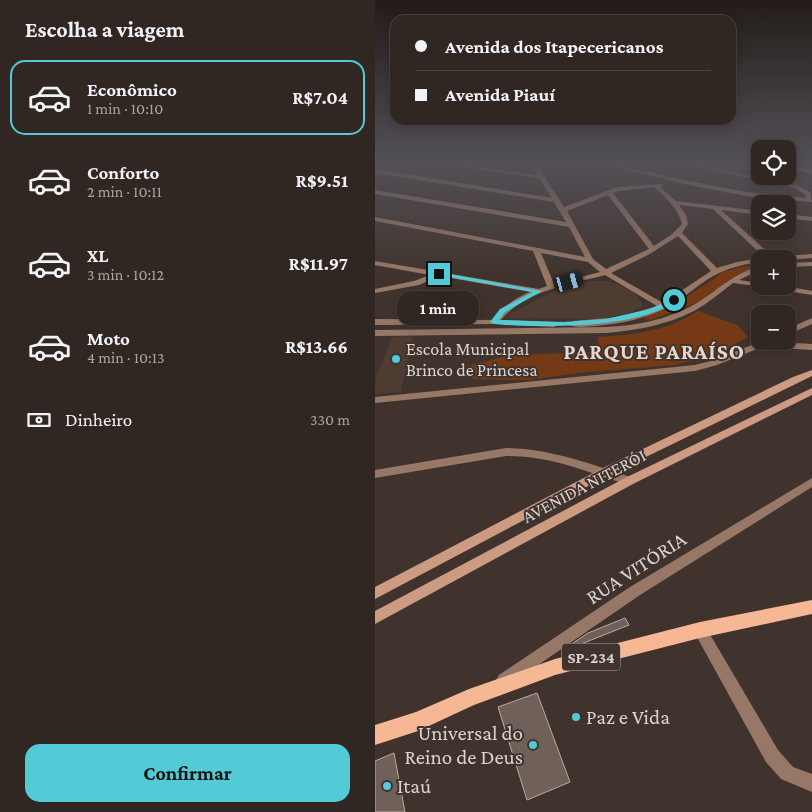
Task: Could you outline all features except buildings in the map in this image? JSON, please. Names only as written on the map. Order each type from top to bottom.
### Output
[{"type":"main road","name":"AVENIDA NITERÓI","points":[[375,593],[605,472],[812,373]]},
{"type":"main road","name":"AVENIDA NITERÓI","points":[[375,618],[629,481],[812,391]]},
{"type":"main road","points":[[751,402],[766,413]]},
{"type":"main road","name":"SP-234","points":[[375,736],[555,667],[699,630],[812,607]]},
{"type":"street","points":[[422,200],[571,225]]},
{"type":"street","points":[[555,200],[563,210],[589,260],[605,272],[662,306]]},
{"type":"street","points":[[563,210],[589,200]]},
{"type":"street","points":[[615,200],[653,249]]},
{"type":"street","points":[[493,324],[503,311],[539,291],[605,272],[679,234],[685,221],[671,200]]},
{"type":"street","points":[[674,203],[751,212]]},
{"type":"street","points":[[714,207],[760,250]]},
{"type":"street","points":[[796,213],[811,219]]},
{"type":"street","points":[[796,217],[811,219]]},
{"type":"street","points":[[375,219],[589,260]]},
{"type":"street","points":[[679,234],[716,272]]},
{"type":"street","points":[[536,250],[551,287]]},
{"type":"street","points":[[796,257],[812,256]]},
{"type":"street","points":[[375,322],[563,324],[597,322],[633,316],[662,306],[716,272],[751,262]]},
{"type":"street","points":[[375,263],[539,291]]},
{"type":"street","points":[[796,265],[812,264]]},
{"type":"street","points":[[375,333],[493,324],[607,330],[643,326],[671,318],[701,303],[751,271]]},
{"type":"street","points":[[375,291],[416,283],[439,274]]},
{"type":"street","points":[[733,281],[751,284]]},
{"type":"street","points":[[796,290],[812,293]]},
{"type":"street","points":[[796,329],[812,321]]},
{"type":"street","points":[[796,346],[812,347]]},
{"type":"street","points":[[375,400],[681,370],[715,362],[751,349]]},
{"type":"street","points":[[375,474],[506,452],[526,451],[605,472],[629,481]]},
{"type":"street","name":"RUA VITÓRIA","points":[[486,693],[635,591],[812,482]]},
{"type":"street","points":[[699,630],[772,756],[787,773],[812,783]]},
{"type":"shaded area","points":[[751,265],[751,269],[742,272],[695,303],[651,320],[645,319],[645,316],[688,296],[722,272]]},
{"type":"shaded area","points":[[581,281],[606,281],[617,284],[631,291],[638,297],[643,306],[628,313],[600,319],[503,318],[557,289]]},
{"type":"shaded area","points":[[698,311],[737,325],[748,337],[716,354],[674,365],[588,372],[527,380],[471,379],[467,366],[511,355],[599,352],[598,337],[650,331],[686,318]]},
{"type":"shaded area","name":"Escola Municipal Brinco de Princesa","points":[[413,336],[401,392],[375,394],[375,380],[392,337]]},
{"type":"place","name":"Escola Municipal Brinco de Princesa","points":[[396,359]]},
{"type":"place","name":"Paz e Vida","points":[[576,717]]},
{"type":"place","name":"Universal do Reino de Deus","points":[[533,745]]},
{"type":"place","name":"Itaú","points":[[387,786]]},
{"type":"district","name":"PARQUE PARAÍSO","points":[[654,351]]},
{"type":"route","points":[[439,274],[539,291],[513,304],[497,316],[494,322],[579,324],[606,321],[633,316],[674,300]]}]
